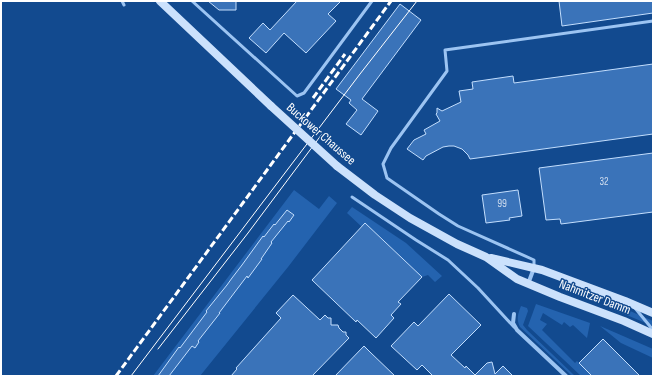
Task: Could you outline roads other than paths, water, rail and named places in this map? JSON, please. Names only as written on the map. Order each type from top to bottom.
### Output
[{"type":"main road","name":"Buckower Chaussee","points":[[160,1],[318,150],[374,195],[410,218],[457,244],[486,257],[517,279],[528,284]]},
{"type":"main road","name":"Buckower Chaussee","points":[[486,257],[534,264]]},
{"type":"main road","name":"Nahmitzer Damm","points":[[534,264],[653,313]]},
{"type":"main road","name":"Nahmitzer Damm","points":[[528,284],[624,321],[653,334]]},
{"type":"street","points":[[528,284],[534,264]]},
{"type":"street","points":[[514,314],[513,323],[517,330],[566,376]]},
{"type":"lane","points":[[192,1],[297,96],[304,93],[372,1]]},
{"type":"lane","points":[[534,264],[458,226],[439,214],[387,178],[382,164],[391,148],[447,71],[445,50],[653,21]]},
{"type":"lane","points":[[352,197],[448,260],[478,288],[517,330]]},
{"type":"lane","points":[[632,304],[653,330]]},
{"type":"tram line","points":[[131,376],[417,1]]},
{"type":"tram line","points":[[158,349],[248,233],[322,134]]},
{"type":"railway","points":[[116,376],[391,1]]},
{"type":"railway","points":[[313,98],[345,54]]}]
